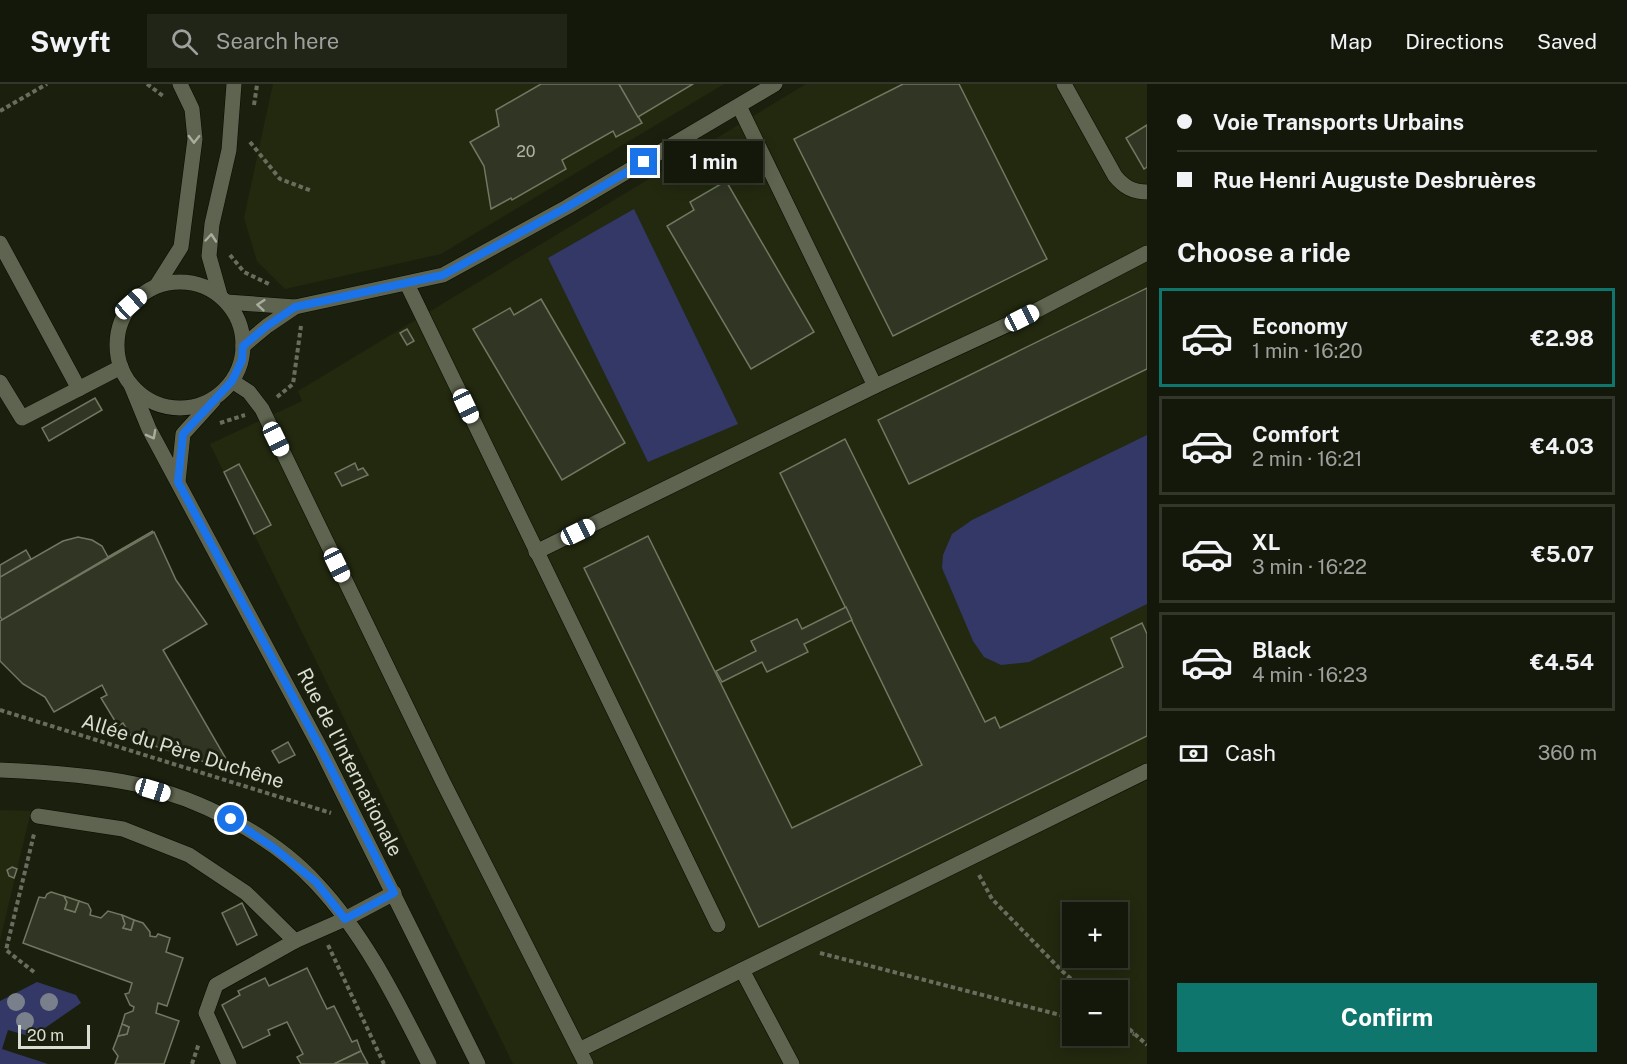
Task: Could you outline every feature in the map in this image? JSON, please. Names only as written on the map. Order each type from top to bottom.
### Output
[{"type":"street","points":[[157,285],[182,247],[195,139],[192,109],[180,84]]},
{"type":"street","points":[[178,482],[183,434],[232,381],[242,360],[243,346],[239,322],[224,298],[209,256],[212,224],[229,150],[234,84]]},
{"type":"street","points":[[215,398],[201,405],[171,408],[156,404],[142,396],[131,385],[121,367],[117,351],[118,334],[122,319],[131,304],[143,293],[157,285],[170,282],[196,283],[224,298],[295,307],[443,275],[567,207],[775,84]]},
{"type":"street","points":[[1064,84],[1115,176],[1122,185],[1142,192]]},
{"type":"street","points":[[739,106],[875,386]]},
{"type":"street","points":[[0,243],[79,389]]},
{"type":"street","points":[[536,552],[875,386],[1022,318],[1147,253]]},
{"type":"street","points":[[407,284],[718,925]]},
{"type":"street","points":[[243,346],[295,307]]},
{"type":"street","points":[[0,382],[22,418],[121,367]]},
{"type":"street","points":[[232,381],[249,392],[262,409],[443,782],[586,1064]]},
{"type":"street","name":"Rue de l'Internationale","points":[[131,385],[148,429],[322,751],[478,1064]]},
{"type":"street","points":[[0,770],[86,776],[136,784],[185,800],[231,819],[274,848],[316,882],[345,919],[401,1008],[429,1064]]},
{"type":"street","points":[[579,1050],[1147,771]]},
{"type":"street","points":[[38,816],[123,829],[189,855],[246,893],[295,941]]},
{"type":"street","points":[[229,1064],[206,1013],[216,985],[295,941],[345,919],[394,893]]},
{"type":"street","points":[[742,970],[792,1064]]},
{"type":"path","points":[[0,111],[47,84]]},
{"type":"path","points":[[249,141],[280,179],[312,191]]},
{"type":"path","name":"Allée du Père Duchêne","points":[[0,710],[357,821]]},
{"type":"path","points":[[34,972],[6,950],[38,816]]},
{"type":"path","points":[[974,857],[979,876],[992,899],[1072,980]]},
{"type":"path","points":[[321,930],[384,1064]]},
{"type":"path","points":[[791,946],[1062,1015]]},
{"type":"path","points":[[1128,1028],[1147,1045]]},
{"type":"path","points":[[1128,1033],[1135,1035]]},
{"type":"shaded area","points":[[273,84],[724,84],[441,254],[285,289],[257,261],[244,218]]},
{"type":"shaded area","points":[[806,84],[1147,84],[1147,1064],[513,1064],[210,444],[302,401],[298,391]]},
{"type":"shaded area","points":[[634,209],[738,424],[648,462],[548,258]]},
{"type":"shaded area","points":[[1147,435],[1147,604],[1029,662],[1001,665],[984,657],[973,641],[942,568],[943,555],[952,534],[972,520]]},
{"type":"shaded area","points":[[0,810],[31,811],[0,940]]},
{"type":"shaded area","points":[[37,982],[76,995],[81,1003],[32,1037],[8,1030],[2,1049],[48,1064],[0,1064],[0,1001]]},
{"type":"building","points":[[541,84],[619,84],[642,123],[616,137],[613,131],[562,160],[566,169],[512,200],[511,198],[491,209],[484,166],[470,142],[499,126],[496,110]]},
{"type":"building","points":[[619,84],[693,84],[638,117]]},
{"type":"building","points":[[903,84],[959,84],[1047,259],[893,336],[794,139]]},
{"type":"building","points":[[1147,125],[1147,167],[1144,169],[1126,138]]},
{"type":"building","points":[[726,181],[814,332],[751,369],[667,226],[694,210],[690,202]]},
{"type":"building","points":[[1147,288],[1147,369],[909,484],[878,420]]},
{"type":"building","points":[[541,299],[625,443],[562,480],[473,329],[510,308],[514,315]]},
{"type":"building","points":[[407,329],[414,341],[407,345],[400,333]]},
{"type":"building","points":[[95,398],[102,410],[49,441],[42,428]]},
{"type":"building","points":[[845,439],[985,722],[995,717],[1000,728],[1123,667],[1111,638],[1142,623],[1147,634],[1147,736],[759,927],[584,568],[648,536],[792,828],[922,765],[780,473]]},
{"type":"building","points":[[355,463],[358,470],[363,468],[368,475],[342,486],[335,473]]},
{"type":"building","points":[[239,464],[271,525],[254,534],[224,472]]},
{"type":"building","points":[[153,531],[2,620],[0,616],[0,577],[63,541],[78,537],[92,540],[102,546],[108,557]]},
{"type":"building","points":[[154,532],[176,580],[207,624],[163,650],[233,771],[133,739],[123,723],[118,726],[101,698],[107,695],[102,685],[54,712],[45,697],[23,684],[0,661],[0,621]]},
{"type":"building","points":[[26,550],[31,559],[0,577],[0,565]]},
{"type":"building","points":[[846,607],[852,620],[804,644],[808,652],[767,672],[762,662],[722,682],[716,671],[756,651],[751,641],[797,619],[802,629]]},
{"type":"building","points":[[288,742],[295,755],[279,763],[272,751]]},
{"type":"building","points":[[12,867],[17,869],[14,878],[9,876],[7,870]]},
{"type":"building","points":[[51,892],[64,896],[67,902],[65,909],[75,912],[79,901],[88,904],[91,910],[90,915],[101,918],[108,911],[122,915],[125,924],[123,928],[131,930],[134,920],[143,923],[150,932],[150,936],[156,937],[158,934],[170,938],[166,952],[183,958],[167,1006],[158,1003],[156,1013],[179,1021],[164,1064],[115,1064],[118,1056],[113,1049],[118,1036],[127,1034],[129,1027],[122,1024],[125,1014],[133,1011],[134,1007],[130,1005],[125,994],[129,993],[132,983],[23,943],[39,897],[45,898]]},
{"type":"building","points":[[64,896],[79,901],[75,912],[65,909],[67,902]]},
{"type":"building","points":[[242,903],[257,935],[237,945],[222,913]]},
{"type":"building","points":[[122,915],[134,920],[131,930],[123,928],[125,924]]},
{"type":"building","points":[[307,968],[327,1009],[334,1006],[352,1042],[357,1040],[361,1051],[334,1064],[301,1064],[297,1057],[303,1054],[287,1022],[268,1030],[270,1035],[243,1048],[222,1005],[240,995],[238,991],[265,978],[269,986]]},
{"type":"building","points":[[122,1024],[129,1027],[127,1034],[118,1036]]},
{"type":"building","points":[[361,1051],[368,1064],[334,1064]]},
{"type":"route","points":[[231,819],[274,848],[316,882],[345,919],[394,893],[322,751],[178,482],[183,434],[232,381],[242,360],[243,346],[295,307],[443,275],[644,162]]}]
